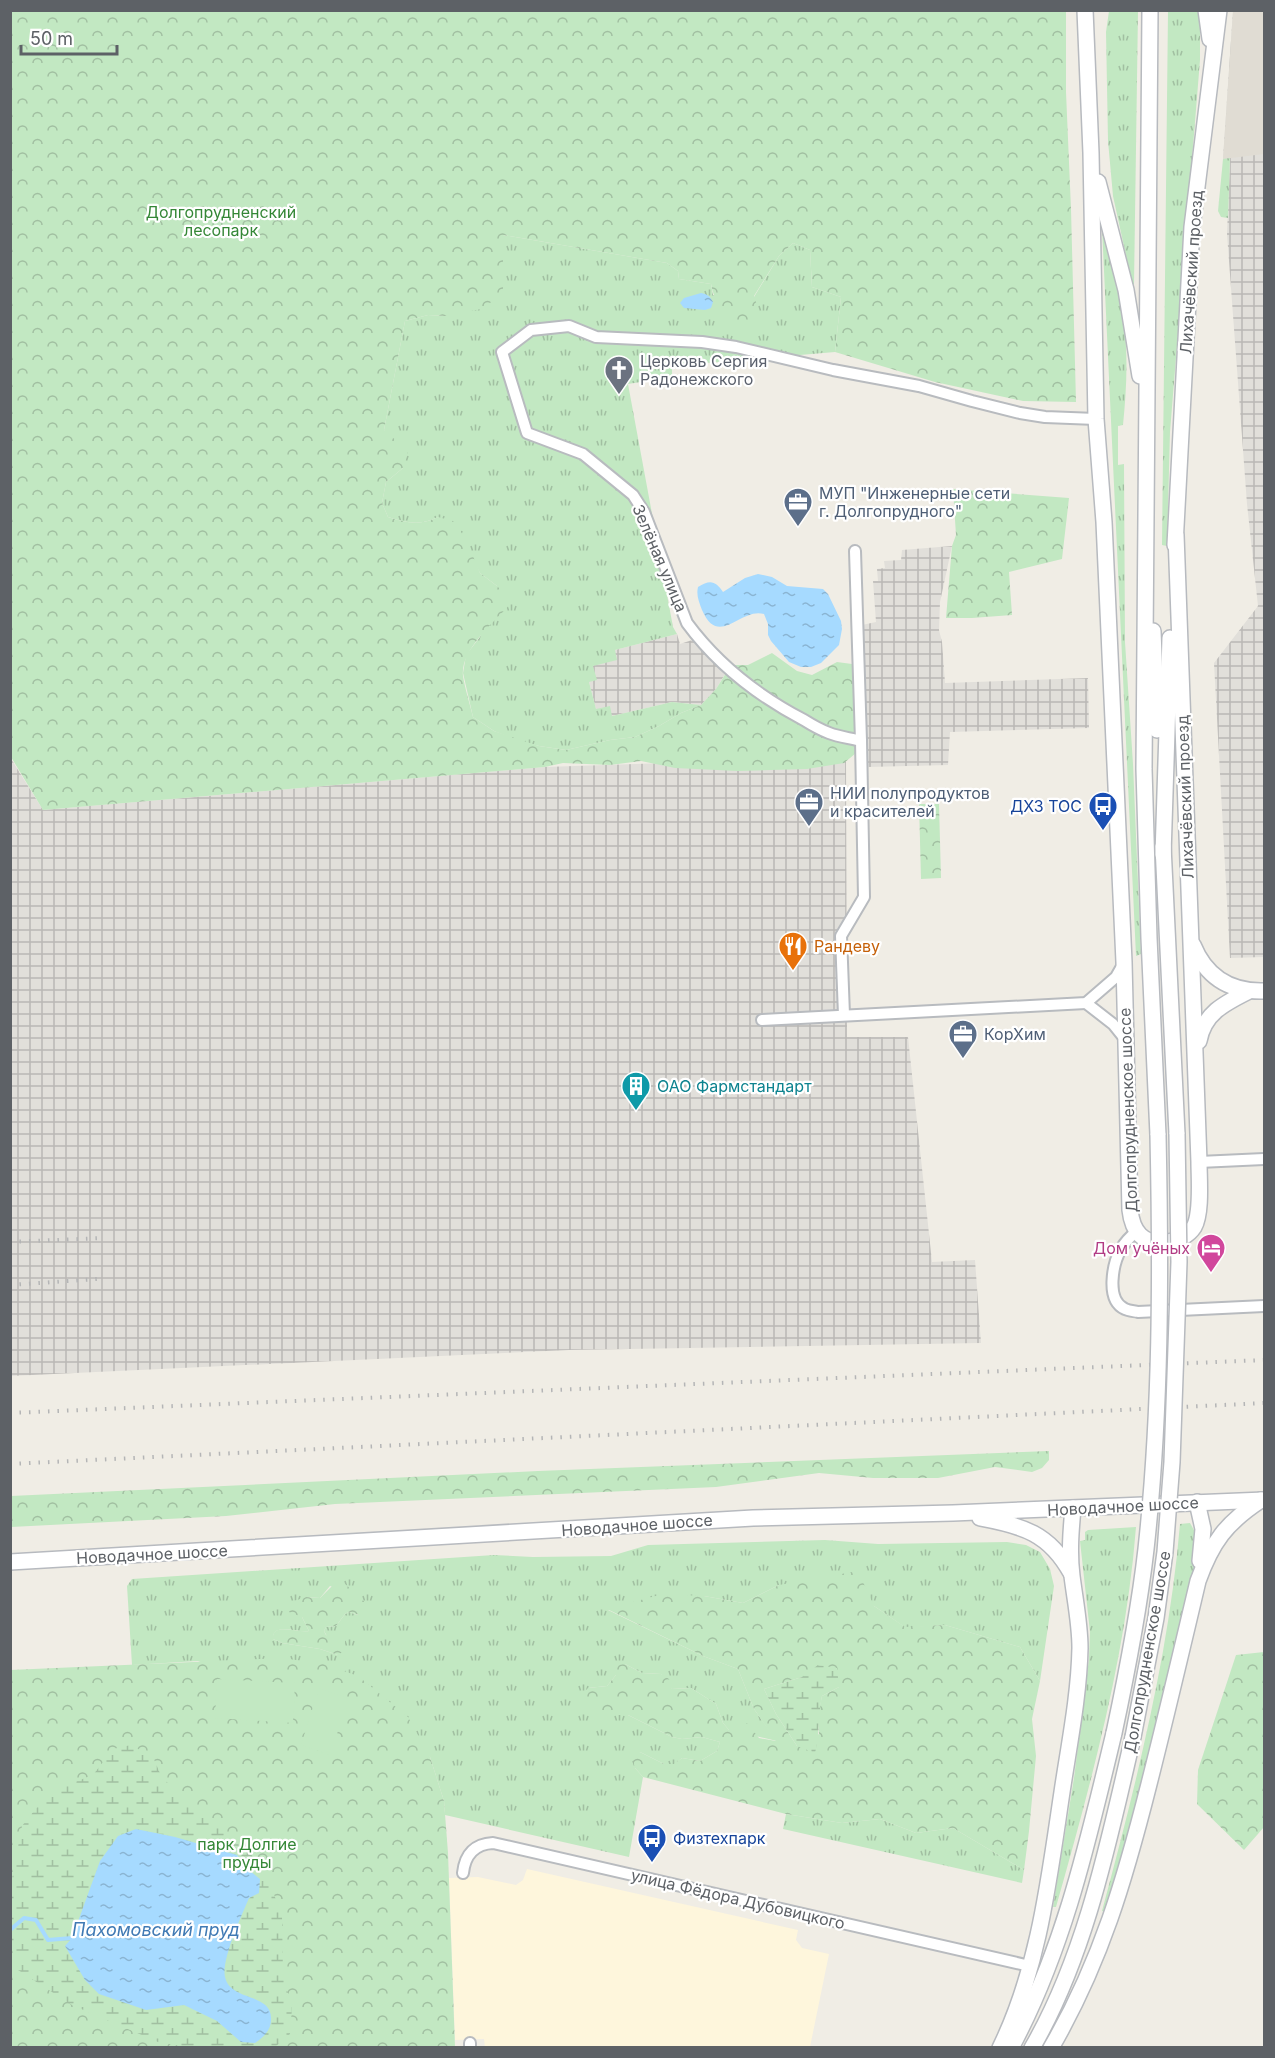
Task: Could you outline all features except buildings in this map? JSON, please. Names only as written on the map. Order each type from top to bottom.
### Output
[{"type":"main road","points":[[1085,10],[1091,153],[1126,290],[1147,417]]},
{"type":"main road","points":[[1086,38],[1095,10]]},
{"type":"main road","name":"Лихачёвский проезд","points":[[1149,938],[1143,700],[1147,501],[1150,10]]},
{"type":"main road","points":[[1206,10],[1213,66]]},
{"type":"main road","name":"Лихачёвский проезд","points":[[1163,855],[1168,689],[1192,227],[1219,10]]},
{"type":"main road","name":"Долгопрудненское шоссе","points":[[1091,153],[1096,419],[1104,533],[1124,962],[1130,1210],[1132,1222],[1137,1231],[1142,1237],[1152,1241],[1173,1241],[1184,1237],[1194,1227],[1198,1210],[1200,1162],[1196,1059]]},
{"type":"main road","name":"Лихачёвский проезд","points":[[1147,501],[1177,1134]]},
{"type":"main road","name":"Лихачёвский проезд","points":[[1176,535],[1196,1059]]},
{"type":"main road","name":"Долгопрудненское шоссе","points":[[1011,2048],[1047,1972],[1084,1858],[1114,1733],[1146,1550],[1153,1460],[1159,1296],[1158,1135],[1149,938]]},
{"type":"main road","points":[[1190,940],[1198,958],[1214,977],[1230,985],[1257,991]]},
{"type":"main road","points":[[1196,1059],[1200,1035],[1206,1021],[1214,1011],[1257,991]]},
{"type":"main road","name":"Долгопрудненское шоссе","points":[[1032,2048],[1061,1990],[1102,1863],[1133,1737],[1156,1618],[1165,1552],[1172,1462],[1178,1296],[1177,1134]]},
{"type":"main road","points":[[1051,2048],[1096,1960],[1117,1902],[1150,1779],[1198,1581],[1206,1558],[1218,1537],[1251,1507],[1263,1500]]},
{"type":"main road","name":"Новодачное шоссе","points":[[10,1562],[753,1518],[953,1513],[1263,1500]]},
{"type":"main road","points":[[1197,1502],[1203,1529],[1198,1581]]},
{"type":"main road","points":[[1000,2048],[1030,1965],[1048,1890],[1079,1669],[1077,1608],[1070,1536],[1073,1508]]},
{"type":"main road","points":[[953,1513],[998,1521],[1029,1531],[1047,1542],[1061,1555],[1072,1575]]},
{"type":"street","name":"Зелёная улица","points":[[861,741],[828,733],[756,693],[728,669],[698,638],[687,623],[644,512],[633,495],[583,454],[527,433],[501,352],[531,330],[569,326],[596,338],[702,342],[736,347],[833,370],[919,386],[1020,413],[1045,417],[1096,419]]},
{"type":"street","points":[[844,1015],[841,936],[864,897],[855,551]]},
{"type":"street","points":[[762,1020],[1086,1003],[1116,977],[1124,962]]},
{"type":"street","points":[[1086,1003],[1113,1024],[1125,1039]]},
{"type":"street","points":[[1200,1162],[1264,1159]]},
{"type":"street","points":[[1137,1231],[1122,1248],[1115,1263],[1113,1295],[1124,1309],[1138,1312],[1264,1306]]},
{"type":"street","name":"улица Фёдора Дубовицкого","points":[[463,1873],[464,1864],[473,1850],[481,1844],[494,1843],[1030,1965]]},
{"type":"shaded area","points":[[1233,11],[1264,11],[1264,957],[1230,958],[1214,663],[1258,606],[1247,504],[1227,234],[1230,159],[1223,159]]},
{"type":"shaded area","points":[[1233,11],[1264,11],[1264,154],[1223,159]]},
{"type":"shaded area","points":[[952,546],[940,602],[939,630],[945,683],[1088,678],[1089,728],[950,732],[948,765],[868,767],[862,625],[876,622],[873,581],[878,581],[877,569],[885,568],[884,561],[901,560],[902,550]]},
{"type":"shaded area","points":[[677,634],[680,644],[698,638],[728,669],[716,689],[701,705],[672,702],[612,716],[596,709],[589,682],[593,666],[615,650]]},
{"type":"shaded area","points":[[10,757],[43,810],[545,767],[846,757],[847,1037],[908,1037],[932,1262],[975,1260],[981,1343],[569,1350],[11,1376]]},
{"type":"shaded area","points":[[527,1869],[798,1930],[796,1940],[802,1948],[829,1954],[810,2047],[485,2048],[484,2039],[455,2040],[449,1878],[478,1877],[516,1885],[523,1880]]},
{"type":"green space","name":"Долгопрудненский лесопарк","points":[[11,11],[1066,11],[1066,92],[1076,402],[1023,401],[935,382],[835,352],[841,297],[812,287],[810,250],[793,243],[779,256],[754,296],[761,318],[753,327],[735,326],[717,302],[711,284],[679,279],[678,271],[667,263],[503,235],[503,294],[481,309],[445,316],[428,315],[405,321],[384,430],[408,451],[403,468],[386,482],[382,503],[388,517],[413,523],[426,522],[438,517],[453,521],[466,539],[480,573],[512,602],[480,636],[467,656],[463,676],[473,717],[494,731],[539,746],[566,750],[635,737],[701,705],[716,689],[731,665],[748,665],[772,653],[797,671],[812,675],[837,662],[852,664],[857,728],[856,753],[844,763],[807,769],[738,771],[675,768],[641,761],[610,765],[563,763],[545,767],[43,810],[11,757]]},
{"type":"green space","points":[[1109,11],[1138,11],[1134,285],[1113,196],[1108,141],[1106,32]]},
{"type":"green space","points":[[1168,11],[1198,11],[1200,60],[1170,432],[1167,546],[1162,545]]},
{"type":"green space","points":[[1230,158],[1228,218],[1221,217],[1218,211],[1223,159]]},
{"type":"green space","points":[[1102,228],[1120,294],[1126,345],[1125,402],[1123,425],[1118,426],[1118,465],[1124,464],[1125,642],[1141,954],[1136,956]]},
{"type":"green space","points":[[503,235],[667,263],[678,271],[679,279],[711,284],[713,295],[754,297],[779,256],[793,243],[810,250],[812,287],[841,297],[835,352],[672,366],[672,377],[628,384],[673,627],[677,634],[615,650],[617,660],[593,666],[597,680],[589,682],[596,709],[610,706],[612,716],[672,702],[701,705],[635,737],[566,750],[520,741],[494,731],[473,717],[463,673],[466,655],[480,637],[497,586],[480,573],[473,560],[438,517],[419,523],[401,521],[388,517],[382,503],[386,482],[403,468],[384,430],[405,321],[428,315],[445,316]]},
{"type":"green space","points":[[953,489],[1069,498],[1062,559],[1009,572],[1012,615],[946,618],[952,546],[956,535]]},
{"type":"green space","points":[[919,804],[939,804],[941,878],[921,879]]},
{"type":"green space","points":[[1049,1451],[1049,1460],[1042,1468],[1032,1472],[995,1467],[938,1478],[873,1478],[819,1473],[716,1487],[335,1504],[226,1516],[11,1527],[11,1496],[538,1471]]},
{"type":"green space","points":[[1190,1523],[1195,1532],[1193,1546],[1199,1549],[1191,1589],[1130,1833],[1106,1912],[1102,1911],[1150,1719],[1168,1622],[1180,1524]]},
{"type":"green space","points":[[1136,1527],[1116,1672],[1094,1767],[1056,1907],[1053,1907],[1074,1778],[1089,1659],[1090,1632],[1080,1541],[1085,1540],[1085,1532],[1088,1530]]},
{"type":"green space","points":[[825,1540],[878,1544],[1007,1542],[1026,1545],[1040,1552],[1050,1569],[1054,1586],[1040,1681],[1020,1647],[945,1625],[906,1628],[874,1606],[779,1585],[743,1603],[704,1596],[608,1610],[703,1656],[738,1669],[754,1709],[777,1741],[729,1730],[723,1723],[716,1704],[691,1688],[672,1689],[661,1674],[642,1673],[625,1664],[607,1686],[588,1688],[597,1714],[628,1715],[672,1737],[682,1739],[702,1737],[720,1742],[717,1751],[700,1761],[682,1758],[675,1764],[664,1764],[640,1752],[635,1768],[643,1777],[629,1857],[445,1815],[444,1801],[430,1757],[198,1661],[132,1665],[127,1586],[132,1579],[494,1555],[611,1556],[648,1545]],"holes":[[[330,1586],[348,1592],[354,1597],[358,1615],[349,1612],[336,1626],[326,1627],[324,1631],[338,1655],[273,1639],[274,1634],[281,1630],[309,1631],[302,1617],[306,1597],[320,1598]]]},
{"type":"green space","points":[[858,1571],[874,1606],[905,1627],[945,1625],[1020,1647],[1040,1681],[1032,1719],[1036,1756],[1024,1870],[953,1828],[916,1833],[880,1819],[842,1823],[786,1814],[643,1777],[635,1768],[632,1757],[640,1752],[664,1764],[674,1764],[682,1758],[700,1761],[717,1751],[720,1742],[702,1737],[682,1739],[672,1737],[628,1715],[597,1715],[582,1703],[582,1694],[588,1688],[607,1686],[616,1675],[616,1665],[625,1664],[642,1673],[661,1674],[669,1679],[672,1689],[691,1688],[716,1704],[723,1723],[729,1730],[747,1723],[759,1738],[776,1741],[754,1709],[738,1669],[703,1656],[607,1609],[663,1594],[704,1596],[743,1603],[779,1585]],"holes":[[[802,1677],[839,1687],[822,1696],[818,1715],[819,1734],[797,1746],[776,1714],[764,1689]]]},
{"type":"green space","points":[[335,1583],[345,1584],[356,1598],[369,1603],[368,1612],[365,1614],[349,1612],[336,1626],[326,1627],[324,1631],[326,1635],[345,1641],[345,1650],[338,1655],[273,1639],[273,1634],[280,1630],[309,1631],[302,1617],[289,1612],[291,1602],[306,1597],[320,1598]]},
{"type":"green space","points":[[1264,1652],[1264,1827],[1244,1850],[1197,1804],[1198,1770],[1236,1655]]},
{"type":"green space","name":"парк Долгие пруды","points":[[282,1658],[324,1664],[358,1676],[408,1717],[430,1757],[444,1801],[455,2047],[11,2047],[10,1670]]},
{"type":"green space","points":[[818,1665],[837,1668],[839,1687],[822,1696],[815,1753],[797,1746],[776,1714],[764,1689],[802,1677]]},
{"type":"green space","points":[[217,1679],[295,1683],[293,1723],[215,1718]]},
{"type":"green space","points":[[319,1688],[349,1698],[330,1755],[301,1745]]},
{"type":"green space","points":[[131,1745],[153,1757],[162,1778],[264,1866],[282,1917],[283,1975],[292,2008],[290,2034],[275,2047],[187,2047],[158,2042],[72,2005],[18,1970],[11,1944],[11,1884],[22,1826],[49,1792],[93,1775],[113,1749]],"holes":[[[136,1829],[175,1837],[237,1855],[250,1872],[260,1879],[230,1944],[224,1970],[225,1979],[232,1988],[242,1995],[264,2003],[241,2042],[217,2021],[184,2005],[146,2010],[65,1946],[72,1938],[118,1836]]]},
{"type":"green space","points":[[786,1814],[842,1823],[880,1819],[916,1833],[953,1828],[1024,1870],[1022,1883],[783,1829]]},
{"type":"water","points":[[701,293],[712,300],[711,308],[705,310],[684,308],[680,303],[684,298]]},
{"type":"water","points":[[758,574],[772,577],[787,586],[823,589],[828,594],[841,621],[842,629],[839,645],[821,663],[811,667],[801,667],[789,662],[771,641],[764,614],[755,613],[723,627],[715,626],[709,621],[699,601],[698,587],[712,582],[718,585],[723,592],[745,578]]},
{"type":"water","name":"Пахомовский пруд","points":[[136,1829],[175,1837],[237,1855],[260,1879],[259,1893],[249,1898],[233,1937],[225,1969],[228,1985],[269,2009],[271,2021],[269,2029],[255,2043],[241,2042],[217,2021],[184,2005],[146,2010],[99,1994],[85,1980],[65,1946],[72,1938],[100,1861],[118,1836]]},
{"type":"waterway","points":[[10,1930],[24,1918],[36,1920],[48,1940],[72,1938]]},
{"type":"railway","points":[[10,1242],[103,1238]]},
{"type":"railway","points":[[10,1285],[97,1279]]},
{"type":"railway","points":[[10,1413],[1264,1360]]},
{"type":"railway","points":[[10,1464],[1264,1403]]},
{"type":"place","name":"Церковь Сергия Радонежского","points":[[619,396]]},
{"type":"place","name":"МУП \"Инженерные сети г. Долгопрудного\"","points":[[798,528]]},
{"type":"place","name":"НИИ полупродуктов и красителей","points":[[809,828]]},
{"type":"place","name":"ДХЗ ТОС","points":[[1103,832]]},
{"type":"place","name":"Рандеву","points":[[793,972]]},
{"type":"place","name":"КорХим","points":[[963,1060]]},
{"type":"place","name":"ОАО Фармстандарт","points":[[636,1112]]},
{"type":"place","name":"Дом учёных","points":[[1211,1274]]},
{"type":"place","name":"Физтехпарк","points":[[652,1864]]}]
